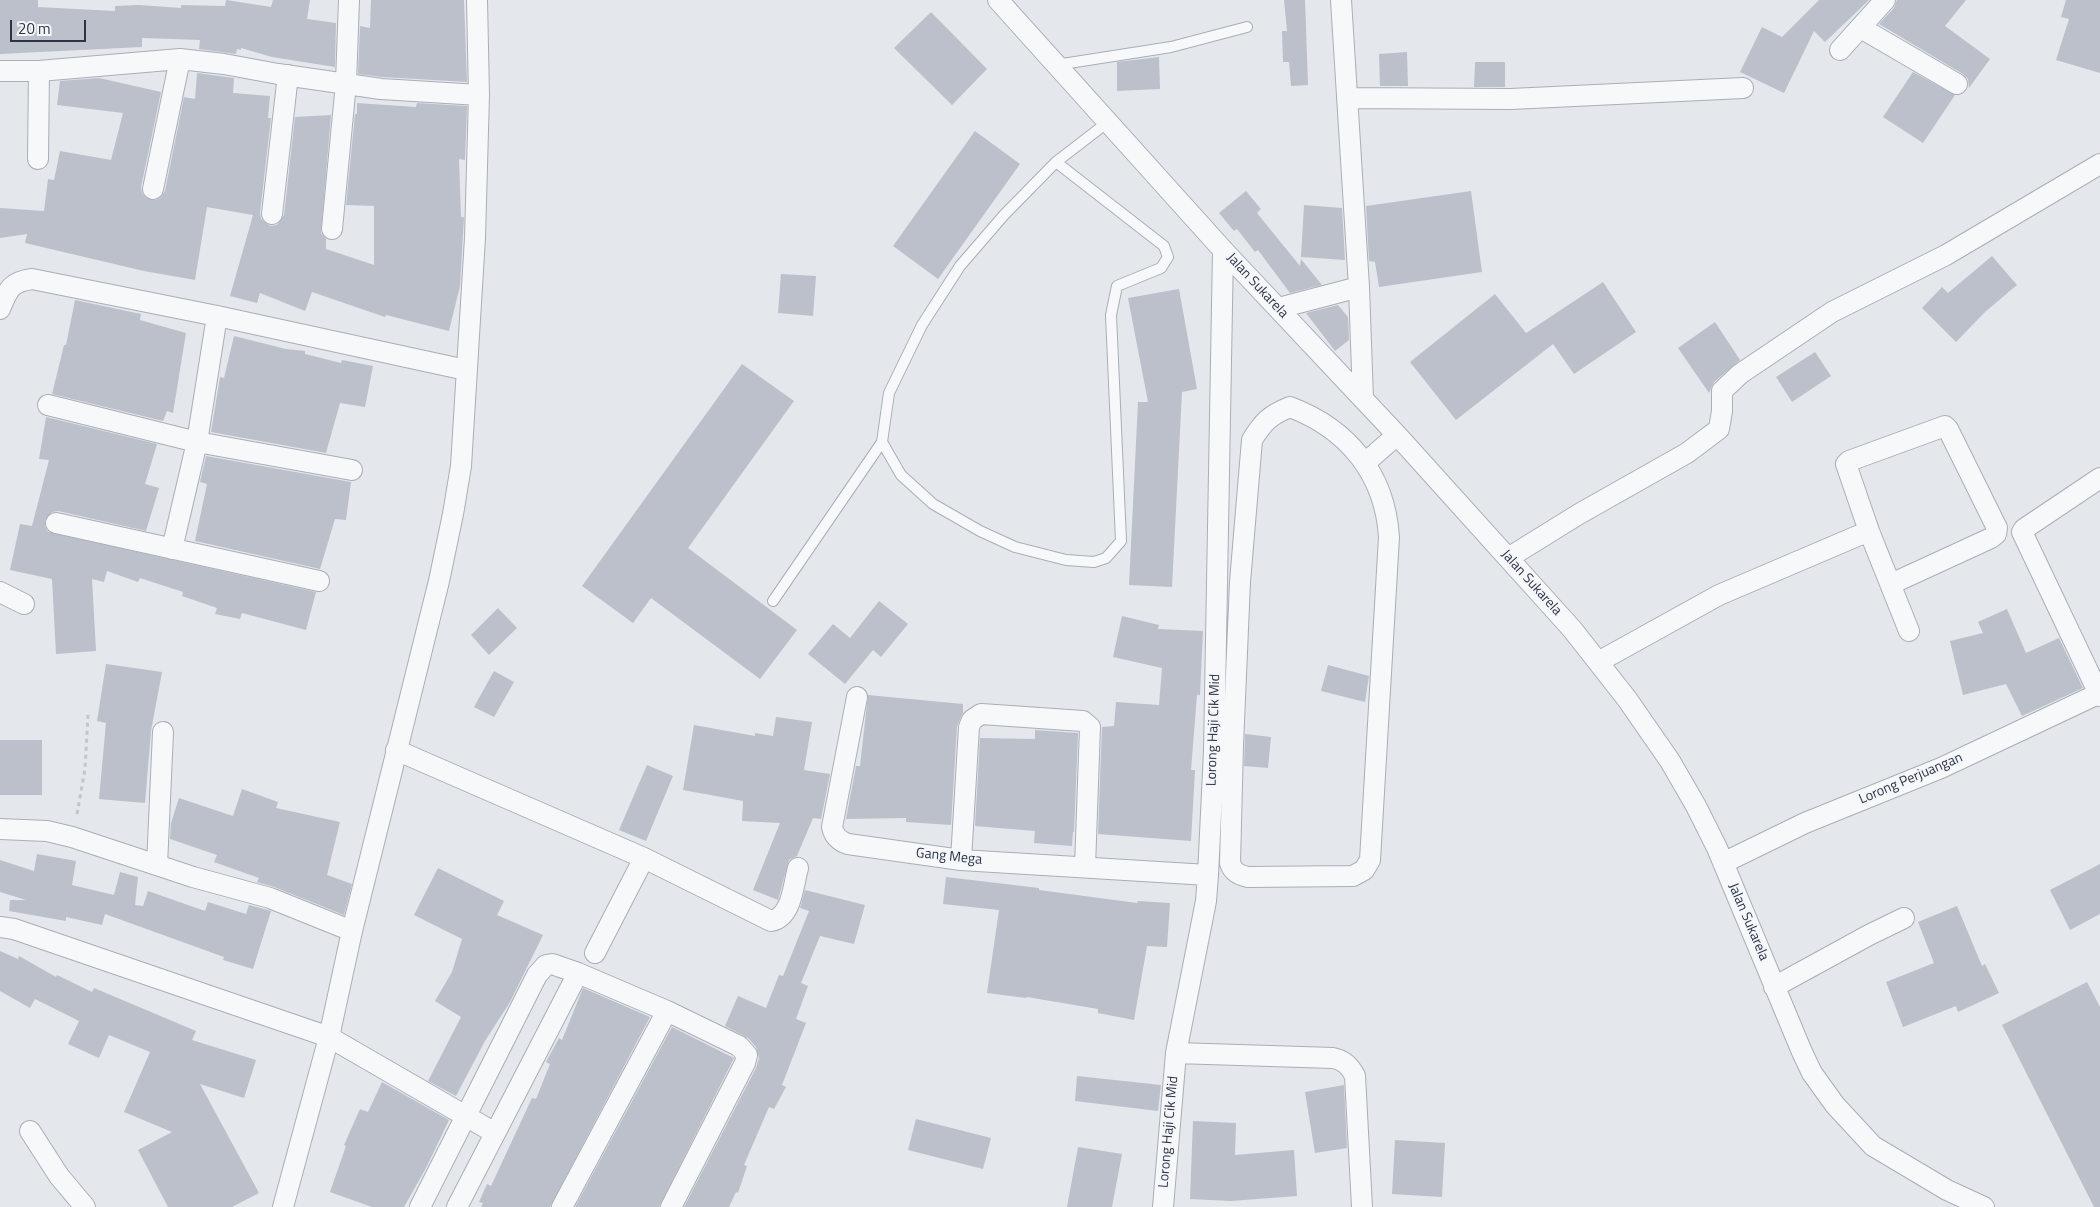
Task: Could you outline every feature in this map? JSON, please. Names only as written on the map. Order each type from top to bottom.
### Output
[{"type":"street","points":[[332,229],[346,83],[349,0]]},
{"type":"street","points":[[283,1207],[329,1037],[352,931],[439,581],[461,466],[475,238],[479,95],[477,0]]},
{"type":"street","name":"Jalan Sukarela","points":[[998,0],[1223,250],[1363,399],[1572,629],[1646,725],[1670,760],[1696,806],[1723,863],[1802,1052],[1812,1073],[1834,1105],[1873,1146],[1947,1190],[1984,1207]]},
{"type":"street","points":[[1341,0],[1359,287],[1363,399]]},
{"type":"street","points":[[1840,50],[1885,0]]},
{"type":"street","points":[[1861,28],[1956,84]]},
{"type":"street","points":[[0,71],[38,71],[180,59],[224,64],[381,89],[479,95]]},
{"type":"street","points":[[152,189],[180,59]]},
{"type":"street","points":[[38,71],[38,159]]},
{"type":"street","points":[[272,214],[288,75]]},
{"type":"street","points":[[1347,98],[1511,99],[1743,88]]},
{"type":"street","points":[[1508,558],[1579,514],[1687,453],[1713,434],[1719,429],[1722,411],[1722,392],[1740,374],[1832,312],[1946,255],[2100,164]]},
{"type":"street","name":"Lorong Haji Cik Mid","points":[[1163,1207],[1176,1053],[1206,901],[1208,875],[1215,721],[1223,250]]},
{"type":"street","points":[[0,309],[7,292],[17,281],[32,279],[217,316],[466,370]]},
{"type":"street","points":[[1278,308],[1359,287]]},
{"type":"street","points":[[172,548],[197,442],[217,316]]},
{"type":"street","points":[[48,405],[197,442],[352,470]]},
{"type":"street","points":[[1290,407],[1323,422],[1355,450],[1365,463],[1384,498],[1388,515],[1389,537],[1370,860],[1364,870],[1353,876],[1242,876],[1235,872],[1230,863],[1232,755],[1240,582],[1252,440],[1272,414],[1290,407]]},
{"type":"street","points":[[1891,584],[1996,534],[1997,528],[1946,427],[1941,427],[1847,463],[1869,531],[1909,631]]},
{"type":"street","points":[[1365,463],[1396,435]]},
{"type":"street","points":[[2098,688],[2022,532],[2100,478]]},
{"type":"street","points":[[56,523],[319,581]]},
{"type":"street","points":[[1598,662],[1719,595],[1869,531]]},
{"type":"street","points":[[0,592],[24,604]]},
{"type":"street","name":"Lorong Perjuangan","points":[[1723,863],[1805,823],[1941,768],[2098,688]]},
{"type":"street","name":"Gang Mega","points":[[857,697],[832,827],[833,833],[841,842],[961,860],[1208,875]]},
{"type":"street","points":[[961,860],[969,728],[972,720],[981,714],[1083,721],[1090,727],[1085,868]]},
{"type":"street","points":[[157,865],[163,732]]},
{"type":"street","points":[[396,750],[644,858],[771,921],[782,917],[786,911],[798,868]]},
{"type":"street","points":[[0,829],[47,831],[72,837],[157,865],[270,898],[352,931]]},
{"type":"street","points":[[595,952],[644,858]]},
{"type":"street","points":[[1774,987],[1904,918]]},
{"type":"street","points":[[0,926],[329,1037],[495,1133]]},
{"type":"street","points":[[420,1207],[540,970],[546,965],[552,964],[667,1010],[739,1046],[747,1055],[745,1063],[671,1207]]},
{"type":"street","points":[[457,1207],[578,973]]},
{"type":"street","points":[[562,1207],[667,1010]]},
{"type":"street","points":[[1176,1053],[1333,1058],[1346,1063],[1355,1076],[1362,1207]]},
{"type":"street","points":[[30,1131],[59,1176],[85,1207]]},
{"type":"lane","points":[[1056,65],[1171,47],[1247,27]]},
{"type":"lane","points":[[773,601],[882,442],[889,393],[922,325],[960,266],[1004,215],[1056,162],[1108,122]]},
{"type":"lane","points":[[882,442],[901,475],[933,504],[980,531],[1015,547],[1066,560],[1094,562],[1106,558],[1121,541],[1111,315],[1113,301],[1117,286],[1161,268],[1168,257],[1164,246],[1056,162]]},
{"type":"path","points":[[72,837],[85,769],[88,715]]},
{"type":"building","points":[[0,0],[38,0],[38,7],[115,11],[115,6],[139,5],[181,8],[181,5],[225,6],[226,0],[271,7],[273,0],[310,0],[307,19],[336,23],[335,67],[272,57],[241,48],[241,50],[237,49],[236,54],[199,49],[200,40],[142,38],[142,47],[0,54]]},
{"type":"building","points":[[371,0],[464,0],[467,82],[358,74],[360,26],[370,28]]},
{"type":"building","points":[[1284,0],[1305,0],[1308,85],[1291,86],[1289,62],[1283,62],[1282,31],[1287,31]]},
{"type":"building","points":[[1819,0],[1869,0],[1825,42],[1814,31],[1784,93],[1740,72],[1762,27],[1782,37]]},
{"type":"building","points":[[1897,0],[1966,0],[1945,26],[1990,59],[1969,88],[1968,79],[1963,74],[1879,24],[1894,8]]},
{"type":"building","points":[[2066,0],[2100,0],[2100,73],[2056,60],[2069,19],[2061,17]]},
{"type":"building","points":[[931,12],[987,69],[952,105],[894,48]]},
{"type":"building","points":[[1407,52],[1408,86],[1380,86],[1379,54]]},
{"type":"building","points":[[1159,57],[1160,89],[1117,91],[1117,62]]},
{"type":"building","points":[[1475,62],[1505,62],[1505,87],[1474,87]]},
{"type":"building","points":[[1913,72],[1955,95],[1923,143],[1883,117]]},
{"type":"building","points":[[197,73],[234,78],[233,93],[270,96],[268,118],[271,118],[260,213],[261,219],[270,226],[277,225],[284,215],[295,117],[331,115],[321,233],[326,239],[326,249],[374,265],[374,206],[346,205],[357,103],[416,107],[417,103],[467,106],[465,160],[459,159],[461,217],[464,217],[460,286],[449,331],[386,315],[385,317],[312,292],[305,311],[260,293],[257,303],[230,296],[253,215],[207,207],[195,280],[144,271],[25,243],[27,234],[0,238],[0,208],[44,211],[48,179],[54,180],[60,151],[111,160],[123,113],[57,105],[60,81],[99,78],[161,92],[141,187],[142,193],[146,198],[156,200],[165,191],[184,97],[195,99]]},
{"type":"building","points":[[975,131],[1020,164],[938,279],[893,246]]},
{"type":"building","points":[[1246,191],[1261,209],[1257,213],[1300,266],[1301,259],[1322,285],[1290,293],[1258,250],[1255,252],[1237,229],[1234,231],[1219,213]]},
{"type":"building","points":[[1471,191],[1482,272],[1379,287],[1375,262],[1369,261],[1366,206]]},
{"type":"building","points":[[1304,205],[1342,208],[1345,260],[1301,257]]},
{"type":"building","points":[[1992,256],[2017,285],[1985,312],[1956,342],[1922,308],[1942,287],[1948,293]]},
{"type":"building","points":[[781,274],[816,276],[813,316],[778,313]]},
{"type":"building","points":[[1603,282],[1636,332],[1574,374],[1553,344],[1456,420],[1410,362],[1495,294],[1526,333]]},
{"type":"building","points":[[1179,289],[1197,389],[1182,392],[1172,587],[1129,585],[1138,402],[1148,402],[1128,298]]},
{"type":"building","points":[[75,300],[141,314],[140,320],[186,333],[173,413],[167,411],[163,421],[52,394],[64,345],[66,345]]},
{"type":"building","points":[[1338,305],[1348,317],[1349,340],[1335,351],[1306,313]]},
{"type":"building","points":[[1715,322],[1740,360],[1714,382],[1709,393],[1678,348]]},
{"type":"building","points":[[234,336],[286,349],[305,351],[305,354],[341,363],[342,360],[373,366],[365,407],[340,403],[326,453],[211,432],[220,377],[224,378]]},
{"type":"building","points":[[1815,352],[1831,376],[1792,402],[1776,377]]},
{"type":"building","points":[[742,364],[794,401],[688,548],[797,630],[760,679],[651,598],[633,623],[582,586]]},
{"type":"building","points":[[46,417],[157,444],[145,484],[159,488],[146,531],[58,511],[52,512],[45,520],[48,532],[316,592],[306,630],[242,613],[240,619],[215,614],[217,608],[182,596],[183,592],[140,578],[138,582],[107,571],[104,582],[92,579],[96,651],[56,654],[52,579],[10,570],[20,524],[32,526],[49,460],[39,459]]},
{"type":"building","points":[[206,456],[351,482],[346,520],[335,519],[320,569],[195,541],[207,484],[200,482]]},
{"type":"building","points":[[879,601],[908,624],[881,657],[873,650],[845,684],[808,654],[833,624],[850,638]]},
{"type":"building","points":[[498,608],[517,628],[489,655],[471,635]]},
{"type":"building","points":[[2007,609],[2026,653],[2059,638],[2083,688],[2022,716],[2006,684],[1963,695],[1950,641],[1983,633],[1978,622]]},
{"type":"building","points":[[1122,616],[1159,625],[1158,629],[1203,631],[1200,695],[1197,695],[1191,770],[1195,770],[1191,841],[1098,834],[1102,727],[1114,726],[1116,702],[1159,705],[1162,668],[1113,657]]},
{"type":"building","points":[[106,664],[162,672],[151,731],[145,803],[99,799],[106,723],[97,721]]},
{"type":"building","points":[[1328,665],[1369,676],[1365,702],[1321,691]]},
{"type":"building","points":[[494,671],[514,682],[494,717],[474,707]]},
{"type":"building","points":[[868,695],[963,704],[963,713],[957,726],[951,825],[906,822],[906,818],[846,819],[856,766],[860,766]]},
{"type":"building","points":[[776,717],[812,722],[804,770],[830,774],[821,819],[813,818],[797,856],[789,860],[778,900],[753,890],[780,823],[742,821],[743,801],[683,790],[694,725],[755,736],[755,733],[773,736]]},
{"type":"building","points":[[1035,730],[1078,733],[1072,846],[1034,843],[1035,831],[975,826],[980,738],[1035,739]]},
{"type":"building","points":[[1245,734],[1271,737],[1268,768],[1244,766]]},
{"type":"building","points":[[0,740],[42,740],[42,795],[0,795]]},
{"type":"building","points":[[647,765],[673,776],[646,841],[619,830]]},
{"type":"building","points":[[242,789],[278,802],[276,808],[340,822],[327,875],[352,884],[344,915],[257,882],[259,878],[214,862],[217,855],[170,839],[171,823],[179,798],[233,816]]},
{"type":"building","points":[[37,854],[76,861],[72,885],[114,895],[120,872],[138,877],[135,905],[143,906],[148,891],[205,911],[208,902],[246,914],[249,905],[271,911],[253,969],[223,960],[224,957],[105,914],[102,925],[66,917],[66,921],[9,911],[10,900],[26,900],[0,892],[0,860],[34,871]]},
{"type":"building","points":[[2100,864],[2100,914],[2070,930],[2050,890]]},
{"type":"building","points":[[438,868],[504,901],[497,915],[543,935],[510,1002],[485,1041],[456,1096],[428,1081],[461,1017],[435,1001],[452,972],[462,939],[414,915]]},
{"type":"building","points":[[946,877],[1039,888],[1039,890],[1137,903],[1138,901],[1170,903],[1167,947],[1147,946],[1134,1020],[1098,1013],[1098,1009],[1027,997],[987,993],[999,910],[943,904]]},
{"type":"building","points":[[805,890],[865,905],[854,944],[820,936],[801,983],[808,986],[796,1019],[806,1023],[782,1085],[786,1087],[774,1109],[769,1107],[744,1165],[747,1166],[738,1193],[736,1192],[729,1207],[684,1207],[756,1068],[759,1058],[756,1047],[748,1038],[725,1026],[738,996],[766,1008],[779,975],[783,976],[809,911],[800,908]]},
{"type":"building","points":[[1957,906],[1982,966],[1985,964],[1999,993],[1958,1012],[1956,1006],[1903,1027],[1886,982],[1934,963],[1918,922]]},
{"type":"building","points":[[0,951],[18,959],[19,956],[56,977],[57,975],[92,992],[94,988],[196,1031],[192,1040],[256,1060],[244,1098],[200,1084],[259,1193],[232,1207],[168,1207],[138,1150],[172,1132],[124,1112],[150,1052],[109,1035],[99,1058],[68,1044],[79,1021],[35,999],[30,1008],[0,991]]},
{"type":"building","points":[[2087,982],[2100,1007],[2100,1207],[2094,1207],[2002,1025]]},
{"type":"building","points":[[583,988],[650,1017],[550,1207],[481,1207],[483,1203],[479,1202],[487,1184],[491,1186],[532,1098],[536,1099],[550,1064],[546,1062],[559,1038],[562,1040]]},
{"type":"building","points":[[672,1027],[734,1058],[659,1207],[575,1207]]},
{"type":"building","points":[[1077,1076],[1161,1085],[1158,1111],[1075,1101]]},
{"type":"building","points":[[382,1082],[449,1120],[426,1168],[404,1207],[372,1207],[330,1192],[346,1146],[344,1145],[360,1109],[368,1112]]},
{"type":"building","points":[[1344,1085],[1347,1148],[1315,1153],[1305,1092]]},
{"type":"building","points":[[916,1119],[991,1138],[983,1169],[908,1150]]},
{"type":"building","points":[[1193,1121],[1236,1123],[1235,1155],[1294,1150],[1297,1196],[1231,1201],[1190,1199]]},
{"type":"building","points":[[1395,1140],[1445,1143],[1442,1197],[1392,1194]]},
{"type":"building","points":[[1078,1147],[1122,1154],[1112,1207],[1067,1207]]}]
